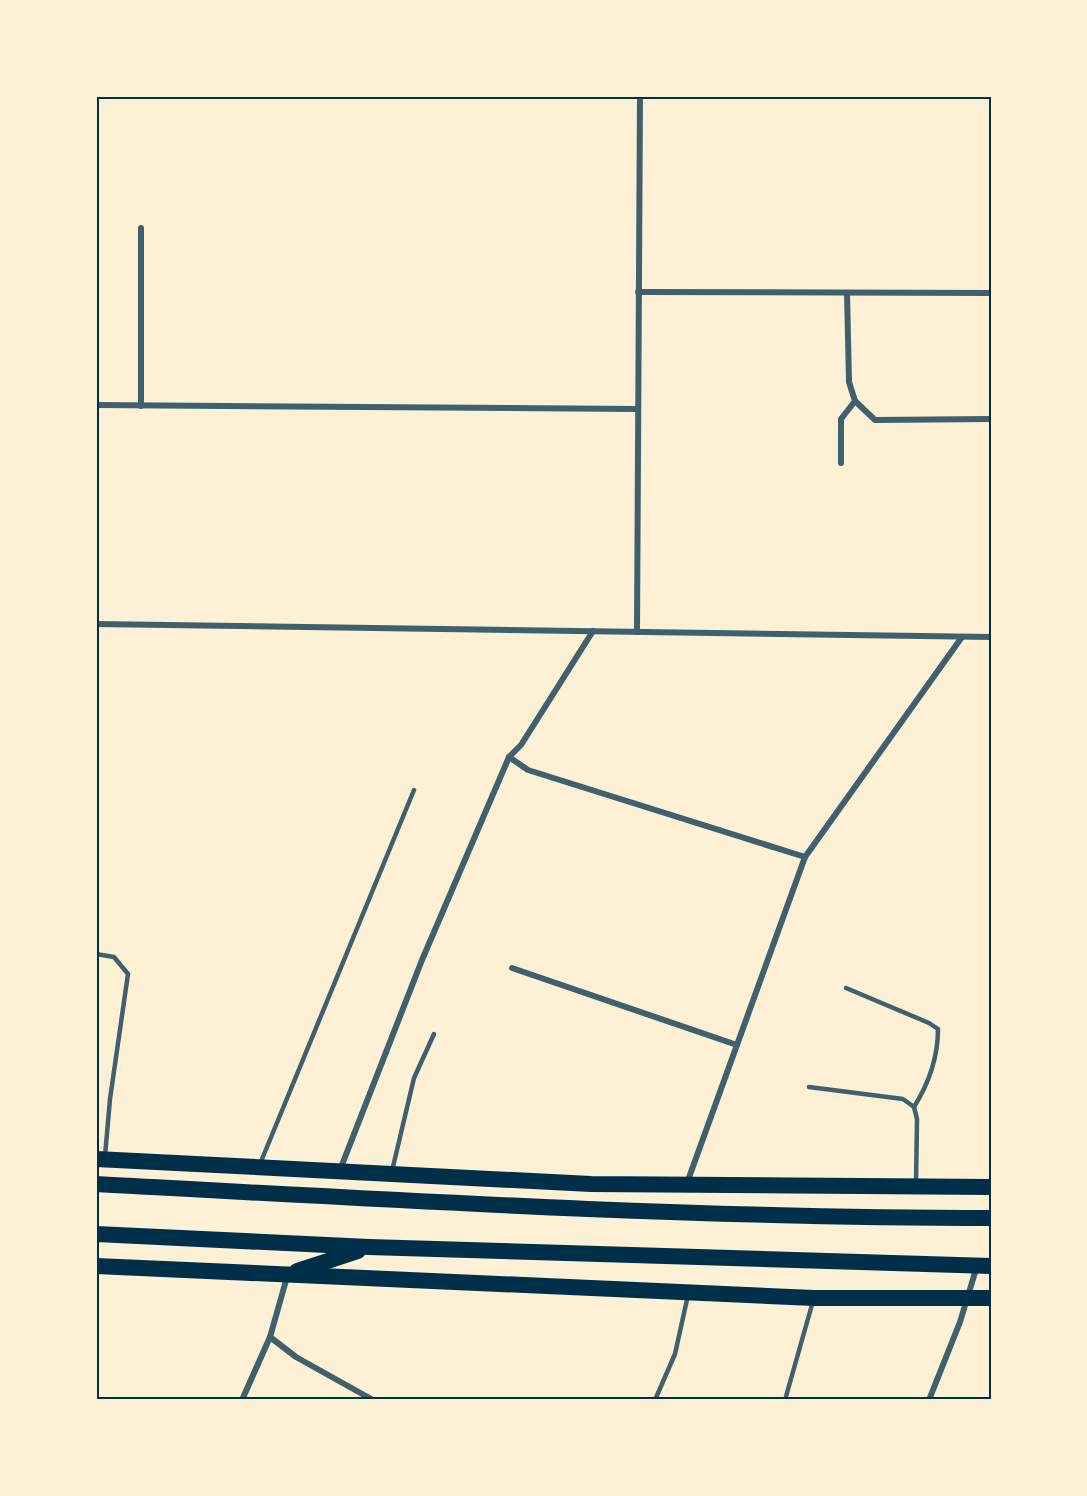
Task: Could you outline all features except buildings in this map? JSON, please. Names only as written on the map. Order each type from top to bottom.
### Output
[{"type":"highway","points":[[100,1159],[591,1184],[991,1187]]},
{"type":"highway","points":[[96,1184],[651,1213],[991,1218]]},
{"type":"highway","points":[[96,1234],[369,1247],[984,1266]]},
{"type":"highway","points":[[287,1274],[369,1247]]},
{"type":"highway","points":[[96,1266],[814,1298],[991,1298]]},
{"type":"street","points":[[637,632],[639,96]]},
{"type":"street","points":[[141,228],[141,406]]},
{"type":"street","points":[[638,292],[991,293]]},
{"type":"street","points":[[847,293],[849,382],[855,401],[875,420],[991,419]]},
{"type":"street","points":[[841,463],[841,418],[855,401]]},
{"type":"street","points":[[96,405],[637,408]]},
{"type":"street","points":[[96,624],[991,637]]},
{"type":"street","points":[[340,1171],[422,960],[509,757],[521,745],[593,631]]},
{"type":"street","points":[[686,1185],[805,856],[962,637]]},
{"type":"street","points":[[509,757],[528,770],[805,856]]},
{"type":"street","points":[[512,968],[737,1045]]},
{"type":"street","points":[[929,1400],[984,1266]]},
{"type":"street","points":[[242,1400],[270,1336],[287,1274]]},
{"type":"street","points":[[270,1336],[296,1357],[373,1400]]},
{"type":"lane","points":[[259,1167],[414,790]]},
{"type":"lane","points":[[96,954],[114,957],[129,974],[100,1159]]},
{"type":"lane","points":[[846,988],[929,1023],[938,1029],[938,1046],[927,1086],[914,1107]]},
{"type":"lane","points":[[392,1174],[414,1078],[434,1034]]},
{"type":"lane","points":[[808,1087],[903,1099],[914,1107],[917,1119],[916,1187]]},
{"type":"lane","points":[[655,1400],[675,1354],[689,1292]]},
{"type":"lane","points":[[785,1400],[814,1298]]}]
